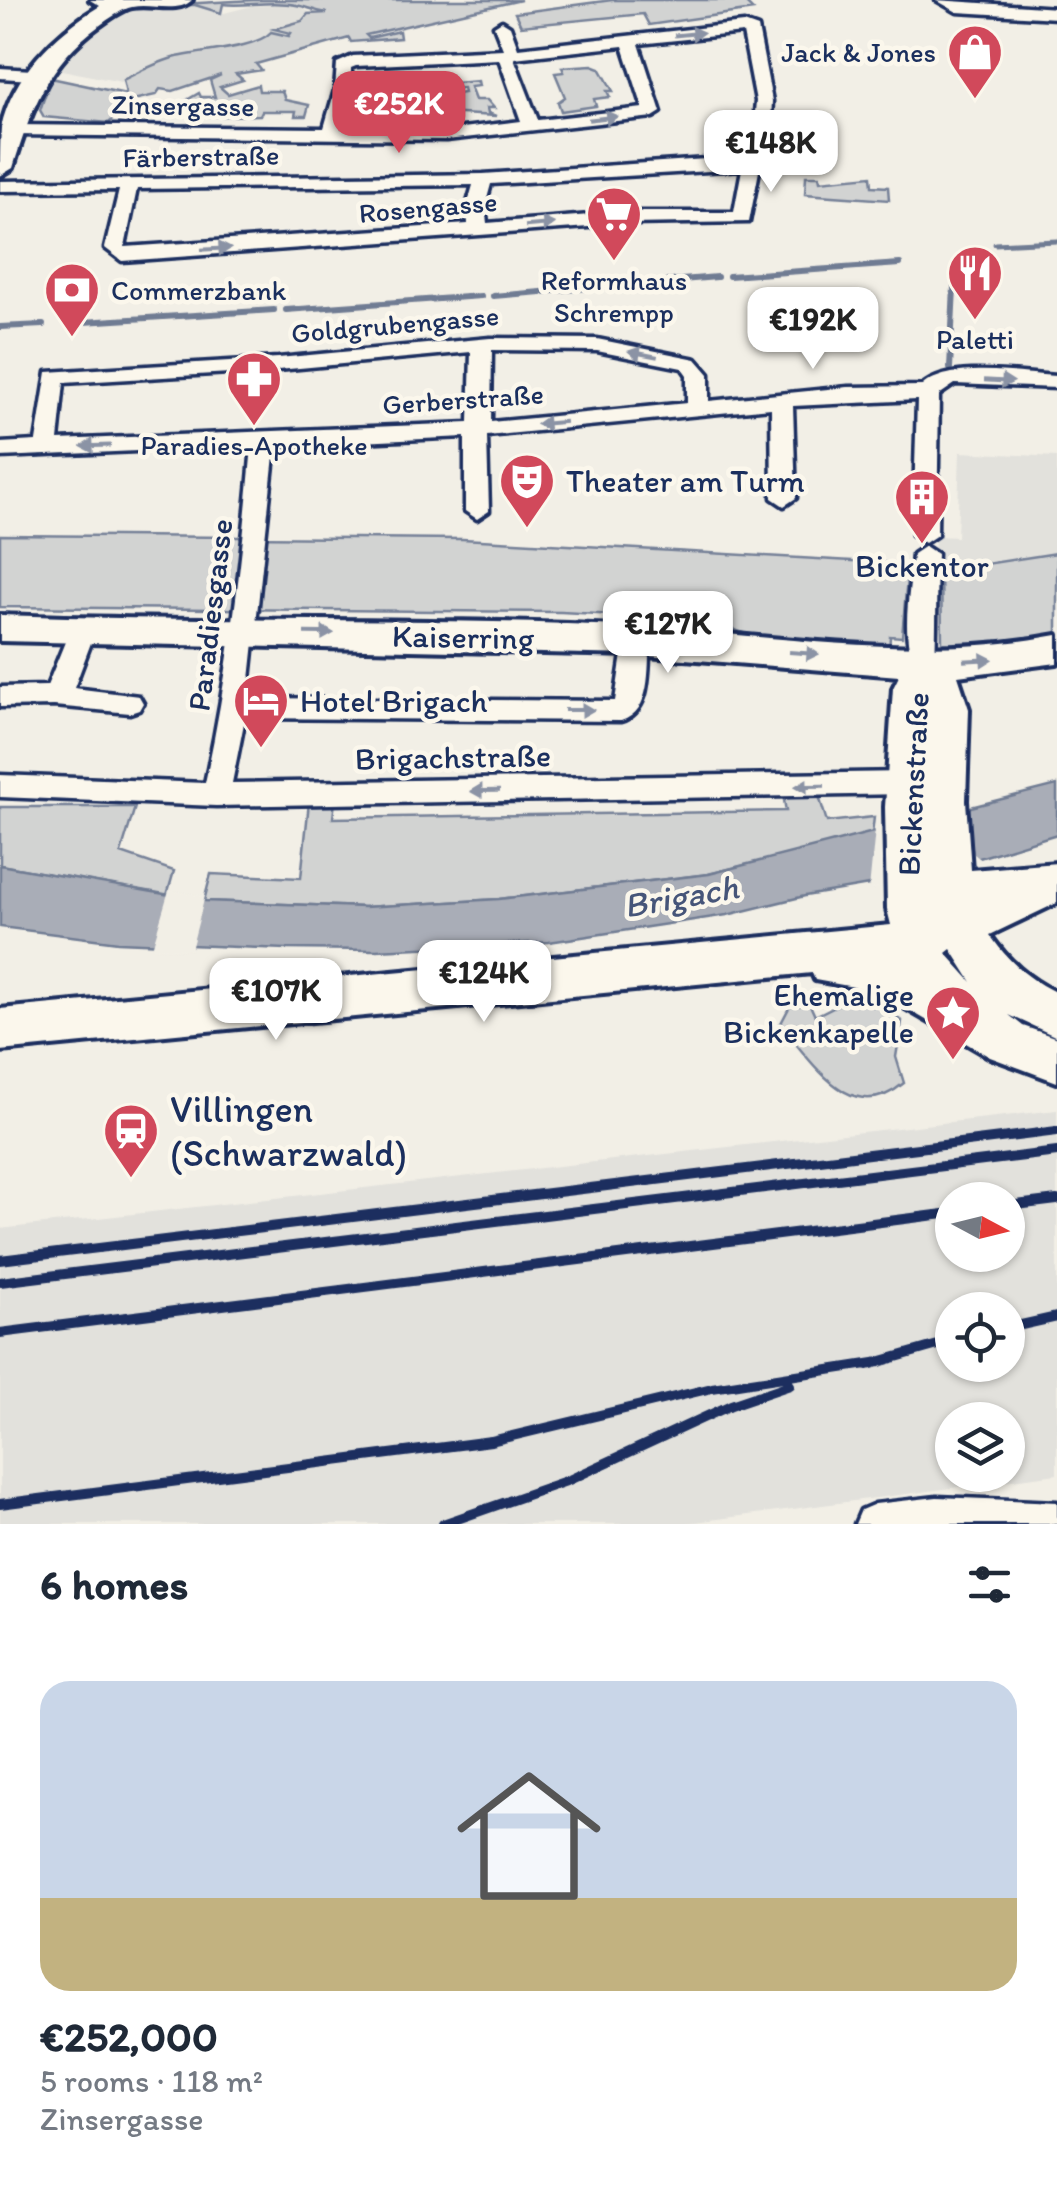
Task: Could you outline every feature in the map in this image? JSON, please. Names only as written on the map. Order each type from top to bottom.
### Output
[{"type":"main road","points":[[98,0],[181,0]]},
{"type":"main road","points":[[0,168],[32,75],[65,41],[123,1]]},
{"type":"main road","name":"Kaiserring","points":[[0,628],[638,640],[974,662],[1057,649]]},
{"type":"main road","name":"Bickenstraße","points":[[925,661],[912,688],[932,907]]},
{"type":"main road","points":[[0,1030],[778,958],[932,907],[1012,910],[1057,880]]},
{"type":"main road","points":[[932,907],[1008,991],[1057,1016]]},
{"type":"main road","points":[[932,907],[939,979],[1007,1042]]},
{"type":"main road","points":[[778,958],[880,972],[918,988],[1007,1042],[1057,1060]]},
{"type":"street","points":[[944,2],[1057,13]]},
{"type":"street","points":[[502,26],[532,127]]},
{"type":"street","points":[[331,133],[344,90],[345,63],[508,53],[748,28],[753,31],[763,75],[756,161]]},
{"type":"street","name":"Zinsergasse","points":[[12,130],[446,135],[653,112],[630,42]]},
{"type":"street","points":[[0,72],[32,75]]},
{"type":"street","name":"Färberstraße","points":[[0,186],[483,179],[756,161]]},
{"type":"street","name":"Rosengasse","points":[[130,184],[115,248],[119,254],[629,218],[742,218],[756,161]]},
{"type":"street","points":[[478,230],[476,206],[483,179]]},
{"type":"street","points":[[476,511],[482,345]]},
{"type":"street","name":"Goldgrubengasse","points":[[46,448],[54,378],[258,366],[482,345],[597,345],[689,363],[698,374],[698,410]]},
{"type":"street","name":"Gerberstraße","points":[[0,450],[478,430],[848,394],[1057,382]]},
{"type":"street","name":"Bickenstraße","points":[[925,661],[921,630],[935,387]]},
{"type":"street","points":[[782,402],[784,498]]},
{"type":"street","name":"Paradiesgasse","points":[[216,796],[236,708],[247,632],[264,441]]},
{"type":"street","points":[[54,696],[63,684],[82,632]]},
{"type":"street","points":[[236,708],[622,710],[631,702],[638,640]]},
{"type":"street","points":[[0,696],[130,703]]},
{"type":"street","name":"Brigachstraße","points":[[0,786],[216,796],[920,795]]},
{"type":"street","points":[[875,1524],[936,1517],[1057,1522]]},
{"type":"shaded area","points":[[253,0],[521,0],[366,35],[369,38],[399,31],[400,38],[351,42],[349,38],[256,64],[261,70],[236,74],[243,80],[220,87],[228,94],[258,85],[259,91],[282,91],[285,100],[309,105],[306,116],[295,116],[296,111],[262,111],[260,115],[191,117],[185,112],[168,111],[199,93],[201,97],[215,97],[210,80],[221,75],[173,91],[160,89],[156,95],[133,100],[109,123],[44,117],[40,110],[51,78],[126,94],[123,80],[160,62],[240,46],[271,32],[289,36],[291,33],[274,29],[302,21],[308,14],[327,13],[277,3],[223,4],[221,13],[195,5],[163,5]]},
{"type":"shaded area","points":[[612,0],[743,0],[753,10],[649,25],[643,14],[521,26],[515,13]]},
{"type":"shaded area","points":[[295,4],[309,12],[327,12],[276,30],[292,33],[289,36],[174,58],[121,82],[52,68],[125,9],[195,5],[224,13],[252,6]]},
{"type":"shaded area","points":[[562,67],[600,68],[613,91],[607,91],[610,97],[594,99],[596,106],[561,111],[558,102],[565,97],[555,73],[564,72]]},
{"type":"shaded area","points":[[478,81],[479,86],[470,87],[475,100],[487,100],[494,108],[487,108],[488,113],[496,116],[444,113],[444,96],[464,93],[463,88],[444,90],[443,84]]},
{"type":"shaded area","points":[[806,176],[819,176],[820,181],[871,176],[872,186],[888,187],[889,200],[805,194]]},
{"type":"shaded area","points":[[960,452],[1057,457],[1057,553],[980,565],[982,576],[950,576],[948,566],[934,565],[935,536],[957,537]]},
{"type":"shaded area","points":[[0,535],[462,539],[908,566],[902,637],[890,636],[889,652],[777,645],[707,620],[561,612],[0,607]]},
{"type":"shaded area","points":[[1057,553],[1057,640],[948,649],[942,644],[941,565],[949,566],[950,576],[981,576],[979,565]]},
{"type":"shaded area","points":[[818,793],[827,822],[874,817],[872,835],[708,874],[499,899],[364,907],[204,901],[211,874],[301,878],[309,802],[335,801],[333,818],[786,811],[783,795]]},
{"type":"shaded area","points":[[0,807],[135,807],[121,853],[174,871],[167,895],[0,865]]},
{"type":"shaded area","points":[[839,1004],[881,1008],[902,1021],[896,1057],[904,1083],[884,1095],[866,1098],[849,1094],[834,1084],[780,1025],[790,1006],[810,1005],[815,1016]]},
{"type":"shaded area","points":[[1057,1110],[1057,1474],[1025,1478],[1025,1402],[935,1402],[935,1490],[680,1524],[0,1524],[0,1229]]},
{"type":"water","name":"Brigach","points":[[1057,785],[1057,834],[921,876],[805,896],[727,915],[549,942],[376,950],[286,949],[118,942],[0,927],[0,865],[204,901],[364,907],[499,899],[709,874]]},
{"type":"pier","points":[[968,804],[968,840],[974,854],[983,861],[922,881],[869,890],[875,829]]},
{"type":"pier","points":[[169,890],[205,896],[191,950],[152,948]]},
{"type":"waterway","points":[[995,244],[1057,241]]},
{"type":"waterway","points":[[729,276],[900,264]]},
{"type":"waterway","points":[[493,296],[717,277]]},
{"type":"waterway","points":[[950,368],[954,287]]},
{"type":"waterway","points":[[286,310],[481,296]]},
{"type":"waterway","points":[[67,323],[274,310]]},
{"type":"waterway","points":[[0,327],[43,325]]},
{"type":"railway","points":[[0,1260],[1057,1131]]},
{"type":"railway","points":[[0,1282],[1057,1152]]},
{"type":"railway","points":[[1025,1204],[1057,1200]]},
{"type":"railway","points":[[0,1333],[935,1215]]},
{"type":"railway","points":[[1025,1324],[1057,1317]]},
{"type":"railway","points":[[877,1363],[935,1346]]},
{"type":"railway","points":[[0,1504],[491,1441],[712,1388],[877,1363]]},
{"type":"railway","points":[[868,1365],[877,1363]]},
{"type":"railway","points":[[443,1524],[569,1480],[731,1405],[790,1385]]},
{"type":"place","name":"Jack & Jones","points":[[975,101]]},
{"type":"place","name":"Reformhaus Schrempp","points":[[614,263]]},
{"type":"place","name":"Paletti","points":[[975,322]]},
{"type":"place","name":"Commerzbank","points":[[72,339]]},
{"type":"place","name":"Paradies-Apotheke","points":[[254,428]]},
{"type":"place","name":"Theater am Turm","points":[[527,530]]},
{"type":"place","name":"Bickentor","points":[[922,546]]},
{"type":"place","name":"Hotel Brigach","points":[[261,750]]},
{"type":"place","name":"Ehemalige Bickenkapelle","points":[[953,1062]]},
{"type":"place","name":"Villingen (Schwarzwald)","points":[[131,1180]]}]
